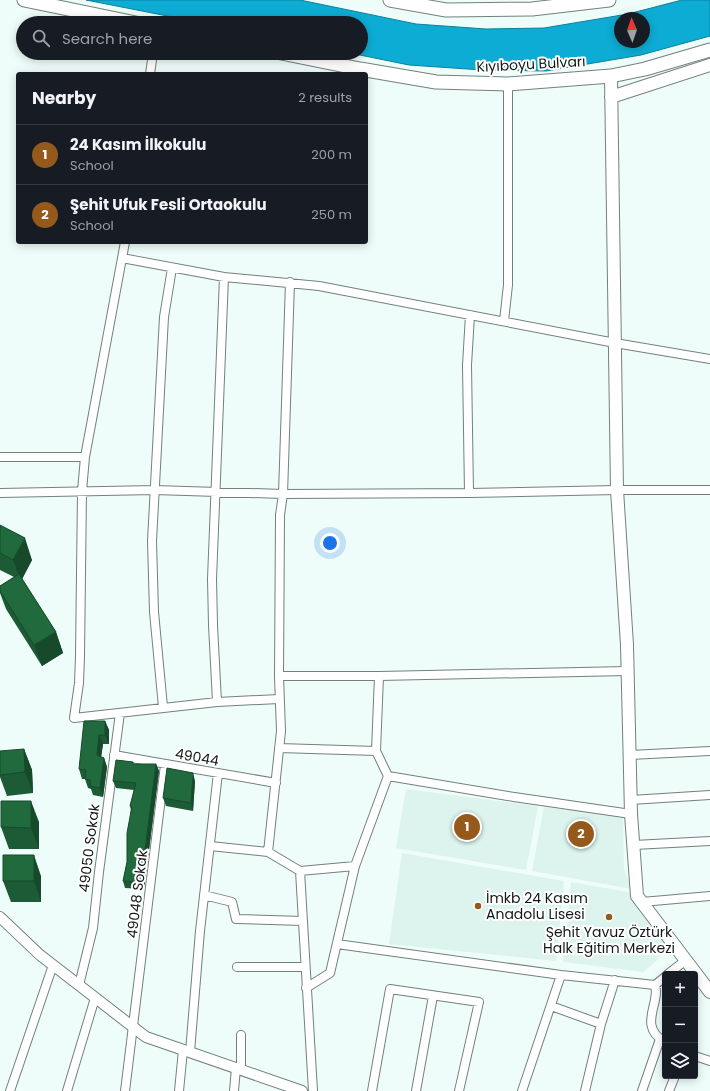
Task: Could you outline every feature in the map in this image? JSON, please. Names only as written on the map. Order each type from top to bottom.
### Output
[{"type":"main road","points":[[24,0],[102,16]]},
{"type":"main road","points":[[390,0],[446,10],[532,10],[609,0]]},
{"type":"main road","name":"Kıyıboyu Bulvarı","points":[[316,60],[436,82],[508,84],[611,76],[645,69],[710,50]]},
{"type":"main road","points":[[611,97],[710,65]]},
{"type":"main road","points":[[611,76],[617,490],[628,670],[631,814],[637,896],[710,992]]},
{"type":"street","points":[[150,72],[152,60]]},
{"type":"street","points":[[504,321],[508,285],[508,84]]},
{"type":"street","points":[[125,244],[85,457],[82,491],[79,683],[74,718],[162,707],[217,702],[279,699]]},
{"type":"street","points":[[122,258],[224,277],[290,282],[319,286],[615,343],[710,358]]},
{"type":"street","points":[[162,707],[152,577],[164,317],[172,268]]},
{"type":"street","points":[[217,702],[213,625],[214,491],[224,277]]},
{"type":"street","points":[[268,852],[281,731],[279,699],[280,515],[283,494],[290,282]]},
{"type":"street","points":[[469,493],[467,365],[470,315]]},
{"type":"street","points":[[0,457],[85,457]]},
{"type":"street","points":[[0,493],[155,490],[283,494],[710,490]]},
{"type":"street","points":[[279,676],[379,676],[628,670]]},
{"type":"street","points":[[306,988],[330,973],[355,866],[388,776],[376,751],[379,676]]},
{"type":"street","name":"49050 Sokak","points":[[79,985],[93,928],[120,713]]},
{"type":"street","points":[[279,748],[376,751]]},
{"type":"street","points":[[630,755],[710,751]]},
{"type":"street","name":"49044","points":[[114,755],[276,783]]},
{"type":"street","name":"49048 Sokak","points":[[125,1091],[165,765]]},
{"type":"street","points":[[179,1091],[186,1051],[218,773]]},
{"type":"street","points":[[388,776],[514,797],[631,814]]},
{"type":"street","points":[[631,800],[710,795]]},
{"type":"street","points":[[634,845],[710,841]]},
{"type":"street","points":[[210,846],[268,852],[300,871],[355,866]]},
{"type":"street","points":[[300,871],[312,1091]]},
{"type":"street","points":[[204,895],[232,902],[236,919],[303,921]]},
{"type":"street","points":[[642,902],[710,896]]},
{"type":"street","points":[[1,918],[40,955],[146,1037],[302,1091]]},
{"type":"street","points":[[337,944],[561,975],[655,984],[662,979]]},
{"type":"street","points":[[672,971],[686,960]]},
{"type":"street","points":[[10,1091],[53,965]]},
{"type":"street","points":[[237,967],[305,967]]},
{"type":"street","points":[[522,1091],[561,975]]},
{"type":"street","points":[[585,1091],[601,1024],[615,980]]},
{"type":"street","points":[[655,984],[656,992],[651,1010],[651,1021],[655,1031],[662,1039]]},
{"type":"street","points":[[372,1091],[390,990],[479,1002],[459,1091]]},
{"type":"street","points":[[416,1091],[433,996]]},
{"type":"street","points":[[67,1091],[95,998]]},
{"type":"street","points":[[551,1006],[601,1024]]},
{"type":"street","points":[[234,1091],[238,1069],[241,1035]]},
{"type":"street","points":[[642,1091],[662,1042]]},
{"type":"street","points":[[698,1057],[710,1061]]},
{"type":"street","points":[[669,1091],[674,1079]]},
{"type":"shaded area","points":[[406,789],[538,806],[526,870],[396,848]]},
{"type":"shaded area","points":[[544,807],[623,816],[624,869],[632,889],[532,871]]},
{"type":"shaded area","name":"İmkb 24 Kasım Anadolu Lisesi","points":[[402,853],[564,881],[556,961],[389,944]]},
{"type":"shaded area","name":"Şehit Yavuz Öztürk Halk Eğitim Merkezi","points":[[571,882],[633,893],[668,945],[665,951],[643,972],[563,962]]},
{"type":"water","points":[[86,0],[300,0],[416,24],[486,29],[544,28],[614,16],[614,48],[650,48],[650,12],[636,12],[682,0],[710,0],[710,36],[641,55],[546,71],[482,70],[409,65],[368,57],[368,16],[167,16]]},
{"type":"building","points":[[0,525],[25,538],[13,560],[0,553]]},
{"type":"building","points":[[19,574],[56,632],[34,645],[0,591],[0,586]]},
{"type":"building","points":[[84,721],[105,721],[105,735],[99,735],[97,755],[104,758],[100,788],[90,786],[91,780],[85,779],[86,770],[79,769]]},
{"type":"building","points":[[24,749],[25,772],[0,775],[0,751]]},
{"type":"building","points":[[116,760],[133,762],[133,764],[156,764],[141,882],[123,881],[127,862],[127,833],[132,806],[130,806],[136,783],[113,781]]},
{"type":"building","points":[[167,768],[193,773],[191,803],[163,798]]},
{"type":"building","points":[[1,801],[31,801],[31,828],[1,827]]},
{"type":"building","points":[[3,855],[34,855],[34,881],[3,881]]},
{"type":"place","name":"24 Kasım İlkokulu","points":[[467,827]]},
{"type":"place","name":"Şehit Ufuk Fesli Ortaokulu","points":[[581,834]]},
{"type":"place","name":"İmkb 24 Kasım Anadolu Lisesi","points":[[478,906]]},
{"type":"place","name":"Şehit Yavuz Öztürk Halk Eğitim Merkezi","points":[[609,917]]}]
